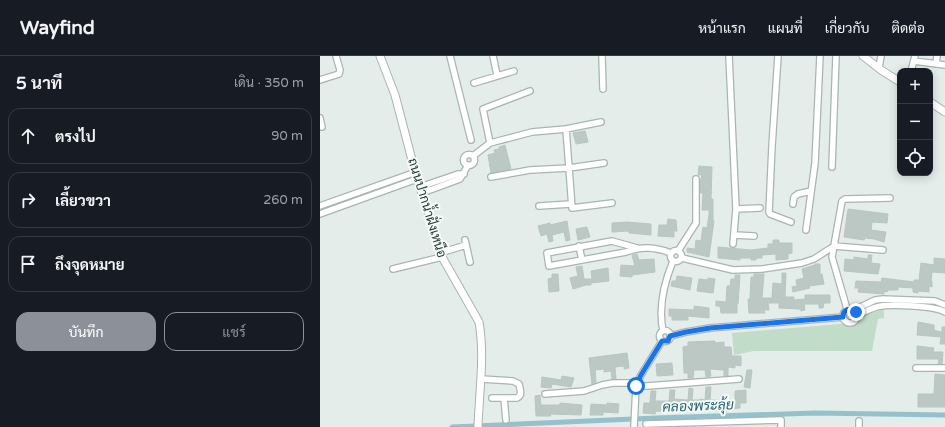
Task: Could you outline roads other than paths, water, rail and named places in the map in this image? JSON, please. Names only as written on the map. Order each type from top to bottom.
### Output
[{"type":"street","points":[[320,80],[339,74],[340,70],[336,56]]},
{"type":"street","name":"ถนนปากน้ำฝั่งเหนือ","points":[[380,56],[395,95],[416,175],[441,255],[479,322],[481,379],[478,425]]},
{"type":"street","points":[[450,56],[471,140]]},
{"type":"street","points":[[493,56],[498,75]]},
{"type":"street","points":[[602,56],[603,89]]},
{"type":"street","points":[[729,56],[736,209],[733,244]]},
{"type":"street","points":[[778,56],[772,146],[770,214],[791,222]]},
{"type":"street","points":[[806,230],[815,163],[820,56]]},
{"type":"street","points":[[832,167],[836,56]]},
{"type":"street","points":[[863,56],[897,80]]},
{"type":"street","points":[[879,68],[881,56]]},
{"type":"street","points":[[936,64],[937,56]]},
{"type":"street","points":[[912,68],[915,58],[945,65]]},
{"type":"street","points":[[474,83],[514,71]]},
{"type":"street","points":[[490,143],[483,109],[530,91]]},
{"type":"street","points":[[933,104],[945,112]]},
{"type":"street","points":[[320,118],[322,127]]},
{"type":"street","points":[[421,190],[458,174],[464,174],[468,165],[464,162],[464,156],[468,154],[473,156],[490,143],[532,132],[566,129],[601,122]]},
{"type":"street","points":[[566,129],[572,208],[612,203]]},
{"type":"street","points":[[492,177],[530,170],[604,164]]},
{"type":"street","points":[[416,175],[322,213],[321,206],[416,175]]},
{"type":"street","points":[[637,248],[626,252],[549,266],[547,253],[612,241],[637,248],[656,248],[671,253],[678,251],[696,223],[696,179]]},
{"type":"street","points":[[792,204],[794,197],[798,194],[811,191]]},
{"type":"street","points":[[847,309],[832,257],[842,201],[845,199],[890,198]]},
{"type":"street","points":[[539,206],[571,204]]},
{"type":"street","points":[[736,209],[760,208]]},
{"type":"street","points":[[734,235],[754,236]]},
{"type":"street","points":[[393,269],[441,255],[465,242],[470,262]]},
{"type":"street","points":[[579,246],[582,260]]},
{"type":"street","points":[[673,261],[678,261],[682,258],[733,270],[762,269],[793,265],[808,261],[814,259],[834,246],[883,250]]},
{"type":"street","points":[[678,251],[682,254],[682,258]]},
{"type":"street","points":[[663,331],[660,319],[664,286],[673,261],[671,259],[671,253]]},
{"type":"street","points":[[856,312],[875,300],[883,299],[935,301],[944,306]]},
{"type":"street","points":[[847,309],[856,312]]},
{"type":"street","points":[[847,309],[844,312],[843,317],[846,322],[852,323],[856,320],[856,312]]},
{"type":"street","points":[[662,341],[668,341],[670,336],[710,328],[843,317]]},
{"type":"street","points":[[663,331],[668,332],[670,336]]},
{"type":"street","points":[[662,341],[659,335],[663,331]]},
{"type":"street","points":[[634,425],[636,386],[662,341]]},
{"type":"street","points":[[916,368],[945,368]]},
{"type":"street","points":[[545,394],[584,391],[613,383],[630,383],[636,386],[739,378]]},
{"type":"street","points":[[481,379],[517,382],[519,384],[521,394],[520,397],[492,398]]},
{"type":"street","points":[[504,398],[506,420]]},
{"type":"street","points":[[646,424],[682,425],[781,420],[781,427]]},
{"type":"waterway","name":"คลองพระลุ้ย","points":[[452,427],[815,413],[945,415]]}]
